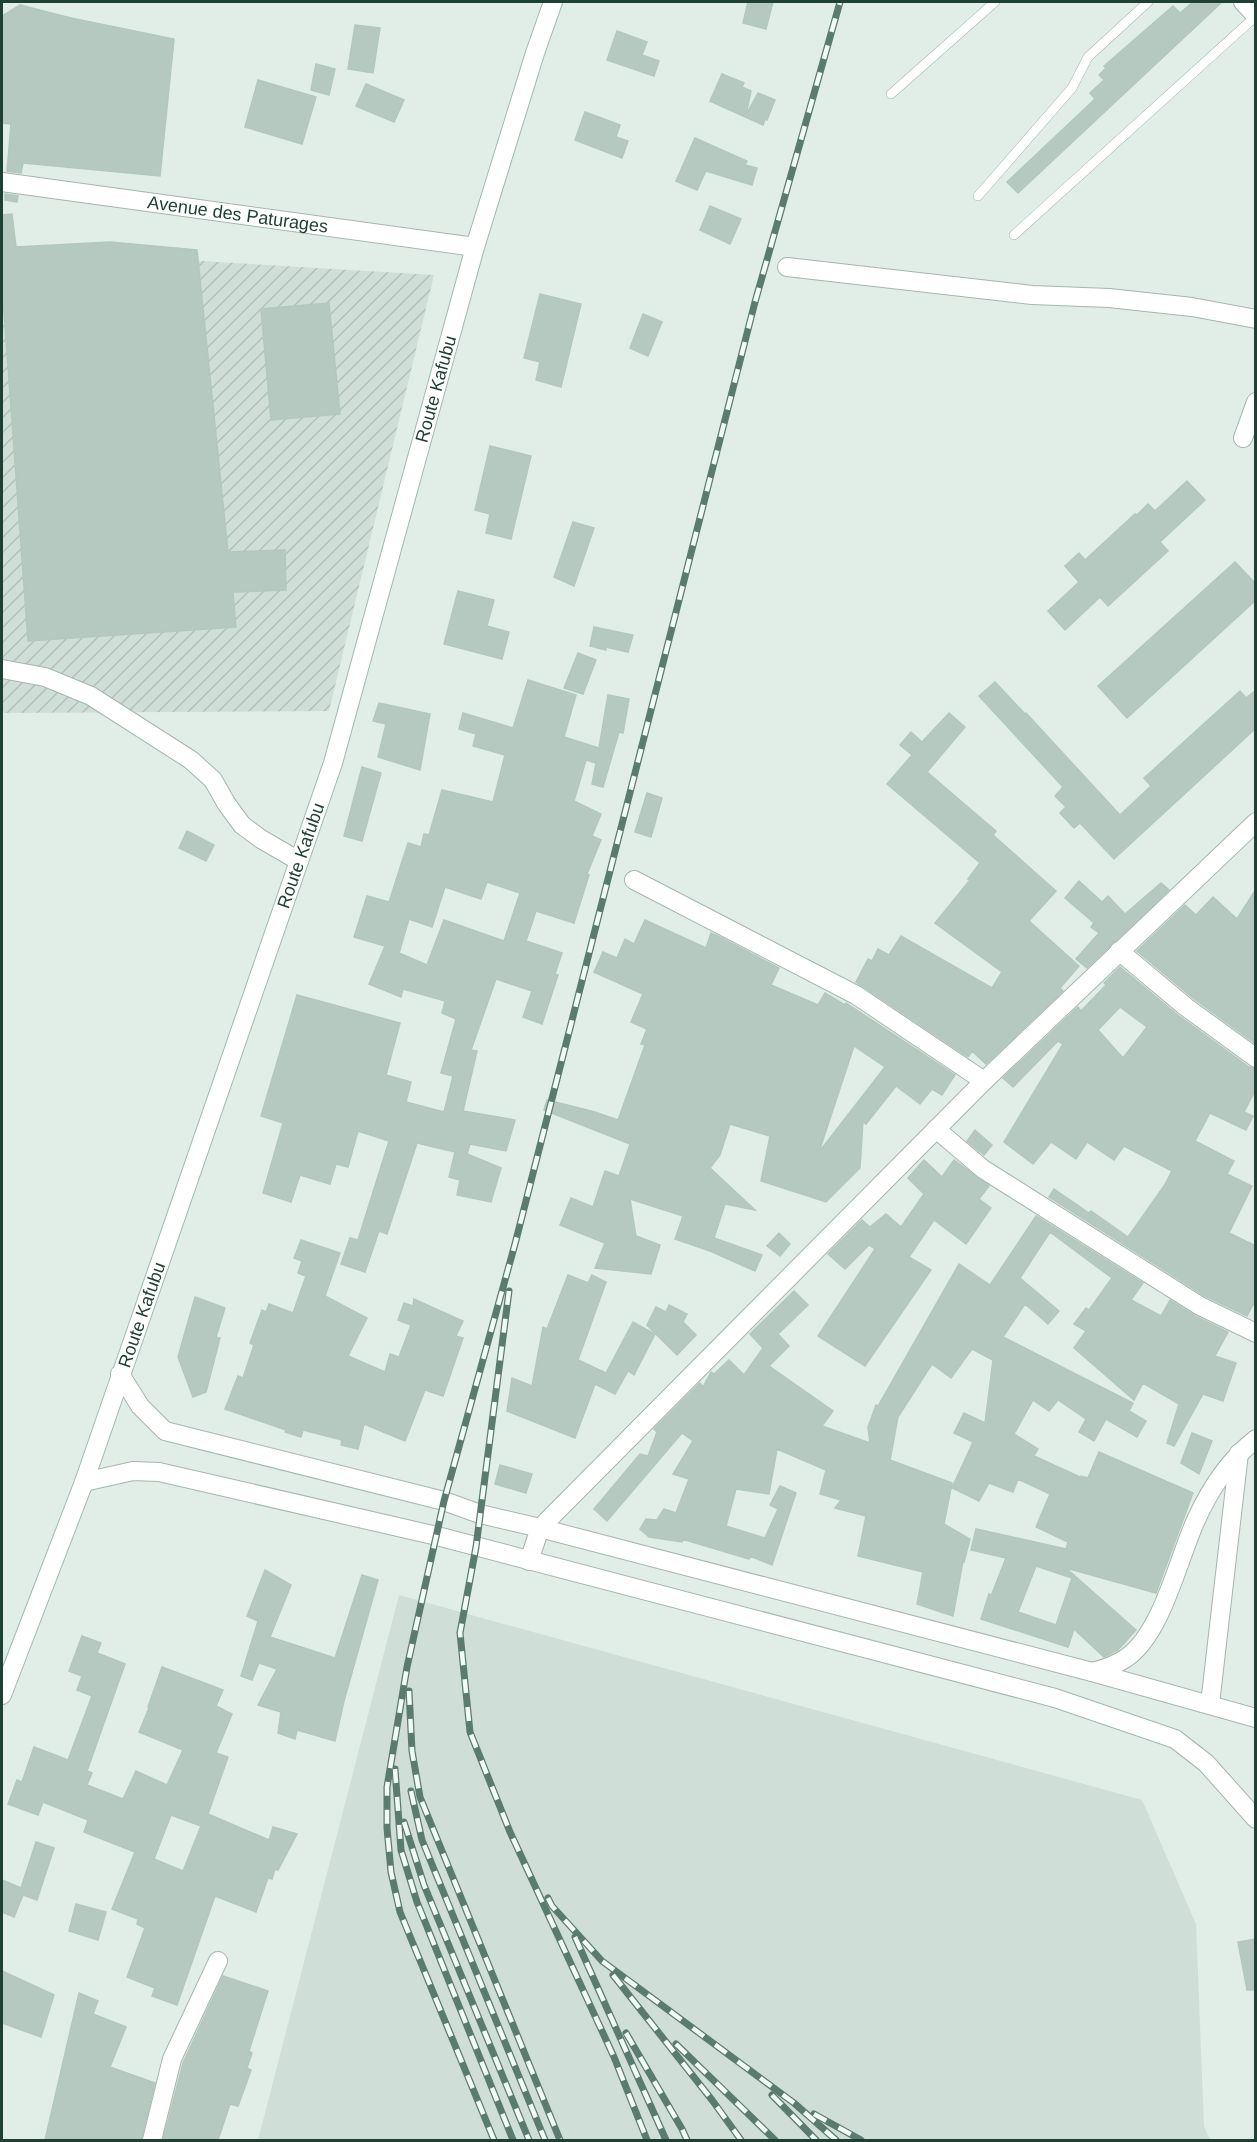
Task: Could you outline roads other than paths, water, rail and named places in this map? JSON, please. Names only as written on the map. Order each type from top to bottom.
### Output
[{"type":"street","name":"Route Kafubu","points":[[2,1695],[84,1482],[333,763],[475,247],[553,2]]},
{"type":"street","points":[[1243,2],[1256,16]]},
{"type":"street","name":"Avenue des Paturages","points":[[2,182],[475,247]]},
{"type":"street","points":[[788,267],[1032,295],[1109,298],[1180,306],[1256,319]]},
{"type":"street","points":[[1243,438],[1256,402]]},
{"type":"street","points":[[2,669],[45,677],[91,696],[191,760],[213,780],[242,825],[299,861]]},
{"type":"street","points":[[529,1561],[540,1528],[984,1081],[1256,822]]},
{"type":"street","points":[[634,880],[856,995],[984,1081]]},
{"type":"street","points":[[1119,951],[1186,1007],[1256,1058]]},
{"type":"street","points":[[936,1129],[983,1169],[1200,1306],[1256,1333]]},
{"type":"street","points":[[120,1374],[140,1406],[165,1431],[1092,1672],[1256,1718]]},
{"type":"street","points":[[1092,1672],[1127,1658],[1149,1633],[1162,1607],[1204,1503],[1239,1453],[1256,1439]]},
{"type":"street","points":[[1210,1704],[1239,1453]]},
{"type":"street","points":[[84,1482],[134,1471],[159,1472],[437,1536],[1055,1698],[1175,1739],[1206,1763],[1256,1819]]},
{"type":"street","points":[[152,2140],[172,2059],[218,1961]]},
{"type":"lane","points":[[891,94],[995,2]]},
{"type":"lane","points":[[978,196],[1072,88],[1088,57],[1148,2]]},
{"type":"lane","points":[[1014,235],[1256,16]]},
{"type":"railway","points":[[494,2140],[400,1912],[391,1872],[387,1828],[387,1787],[407,1667],[444,1501],[515,1244],[755,302],[840,2]]},
{"type":"railway","points":[[509,1291],[476,1547],[460,1633],[470,1732],[510,1832],[614,2057],[647,2140]]},
{"type":"railway","points":[[409,1691],[412,1751],[420,1797],[560,2140]]},
{"type":"railway","points":[[395,1769],[401,1850],[417,1902],[513,2140]]},
{"type":"railway","points":[[411,1791],[422,1840],[545,2140]]},
{"type":"railway","points":[[404,1822],[424,1885],[529,2140]]},
{"type":"railway","points":[[548,1898],[552,1906],[602,1961],[794,2103],[836,2140]]},
{"type":"railway","points":[[575,1937],[666,2140]]},
{"type":"railway","points":[[613,1975],[741,2140]]},
{"type":"railway","points":[[626,2033],[687,2140]]},
{"type":"railway","points":[[676,2044],[775,2140]]},
{"type":"railway","points":[[772,2095],[816,2140]]},
{"type":"railway","points":[[814,2114],[861,2140]]}]
